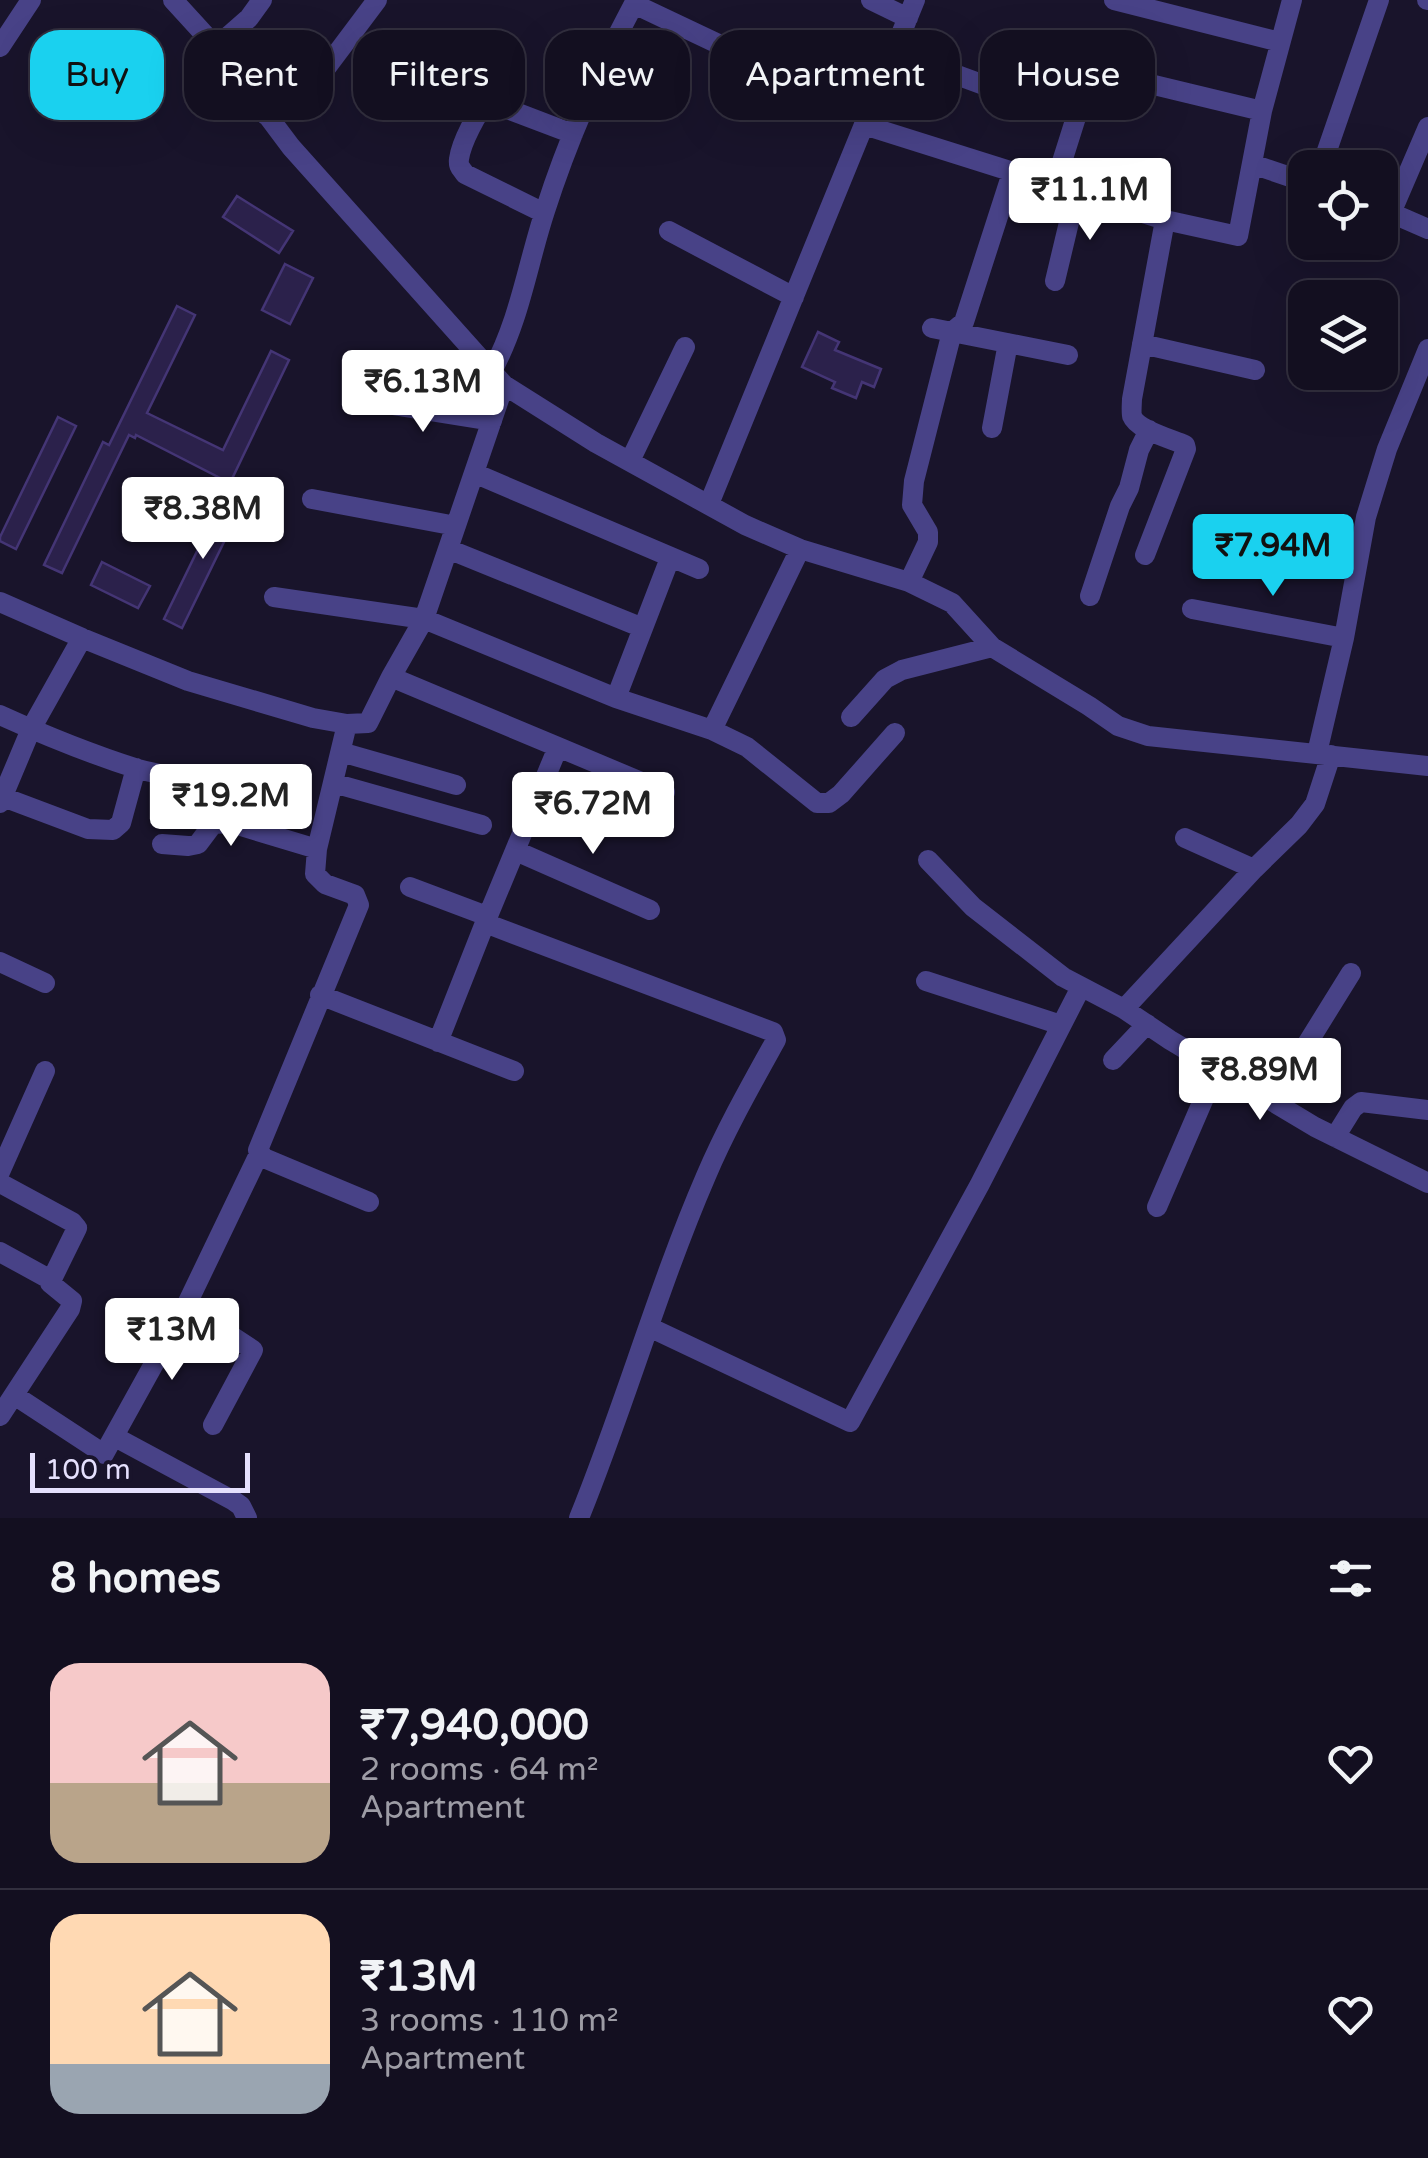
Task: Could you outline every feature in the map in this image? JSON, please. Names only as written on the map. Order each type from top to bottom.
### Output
[{"type":"street","points":[[0,47],[31,0]]},
{"type":"street","points":[[173,0],[200,30]]},
{"type":"street","points":[[235,30],[262,0]]},
{"type":"street","points":[[333,59],[377,0]]},
{"type":"street","points":[[871,0],[912,9]]},
{"type":"street","points":[[1114,0],[1280,42]]},
{"type":"street","points":[[709,504],[866,120],[1012,174],[1165,220],[1238,236],[1262,111],[1292,0]]},
{"type":"street","points":[[1328,150],[1379,0]]},
{"type":"street","points":[[0,602],[188,681],[313,718],[368,723],[424,619],[492,421],[505,347],[544,212],[573,134],[635,2],[710,40]]},
{"type":"street","points":[[1155,85],[1262,111]]},
{"type":"street","points":[[544,212],[465,174],[459,160],[476,115],[489,102],[573,134]]},
{"type":"street","points":[[271,120],[498,378],[630,461],[744,524],[800,548],[910,582],[952,603],[992,647],[1118,726],[1148,736],[1428,766]]},
{"type":"street","points":[[1054,187],[1075,120]]},
{"type":"street","points":[[1398,187],[1428,127]]},
{"type":"street","points":[[1252,164],[1288,176]]},
{"type":"street","points":[[942,330],[964,322],[1012,174]]},
{"type":"street","points":[[1055,281],[1076,193]]},
{"type":"street","points":[[1398,216],[1428,228]]},
{"type":"street","points":[[1145,555],[1186,448],[1137,423],[1131,415],[1165,220]]},
{"type":"street","points":[[670,231],[794,296]]},
{"type":"street","points":[[942,330],[1068,356]]},
{"type":"street","points":[[910,582],[928,542],[928,532],[912,505],[942,330]]},
{"type":"street","points":[[992,428],[1008,343]]},
{"type":"street","points":[[1142,344],[1255,370]]},
{"type":"street","points":[[630,461],[685,346]]},
{"type":"street","points":[[1124,1009],[1315,804],[1366,517],[1402,410],[1428,349]]},
{"type":"street","points":[[362,400],[492,421]]},
{"type":"street","points":[[1090,596],[1120,506],[1130,488],[1138,450],[1149,430]]},
{"type":"street","points":[[474,473],[699,569]]},
{"type":"street","points":[[312,499],[456,526]]},
{"type":"street","points":[[448,548],[643,628]]},
{"type":"street","points":[[712,730],[800,548]]},
{"type":"street","points":[[616,698],[670,558]]},
{"type":"street","points":[[274,598],[424,619],[616,698],[712,730],[747,747],[817,803],[829,803],[841,794],[895,734]]},
{"type":"street","points":[[1192,608],[1344,638]]},
{"type":"street","points":[[82,638],[30,729],[1,800],[88,829],[114,830],[120,824],[136,768]]},
{"type":"street","points":[[850,717],[886,679],[902,670],[992,647]]},
{"type":"street","points":[[391,678],[665,792]]},
{"type":"street","points":[[0,715],[136,768],[186,782],[207,804],[213,824]]},
{"type":"street","points":[[14,1395],[104,1454],[186,1306],[259,1154],[258,1146],[358,904],[355,895],[324,884],[315,874],[317,849],[347,724]]},
{"type":"street","points":[[438,1042],[558,746]]},
{"type":"street","points":[[341,752],[456,786]]},
{"type":"street","points":[[333,783],[482,826]]},
{"type":"street","points":[[162,844],[198,844],[213,824],[231,823],[317,849]]},
{"type":"street","points":[[1186,838],[1254,869]]},
{"type":"street","points":[[516,850],[650,910]]},
{"type":"street","points":[[928,860],[974,907],[1063,977],[1124,1009],[1335,1137],[1428,1183]]},
{"type":"street","points":[[410,887],[776,1036],[705,1177],[579,1518]]},
{"type":"street","points":[[0,962],[44,983]]},
{"type":"street","points":[[1266,1097],[1284,1081],[1351,973]]},
{"type":"street","points":[[926,980],[1061,1025]]},
{"type":"street","points":[[649,1327],[850,1422],[980,1184],[1081,987]]},
{"type":"street","points":[[320,996],[514,1071]]},
{"type":"street","points":[[1113,1060],[1147,1024]]},
{"type":"street","points":[[1157,1207],[1217,1068]]},
{"type":"street","points":[[0,1172],[44,1070]]},
{"type":"street","points":[[1335,1137],[1361,1102],[1428,1110]]},
{"type":"street","points":[[259,1154],[369,1202]]},
{"type":"street","points":[[0,1183],[76,1226],[51,1280],[52,1286],[72,1300],[70,1309],[0,1416]]},
{"type":"street","points":[[0,1252],[51,1280]]},
{"type":"street","points":[[186,1306],[253,1352],[213,1426]]},
{"type":"street","points":[[115,1437],[234,1501],[248,1518]]},
{"type":"building","points":[[237,196],[293,231],[279,253],[223,217]]},
{"type":"building","points":[[285,264],[313,278],[290,324],[262,310]]},
{"type":"building","points":[[177,306],[195,315],[147,413],[223,450],[271,351],[289,360],[230,483],[136,435],[129,435],[62,573],[44,565],[103,442],[109,445]]},
{"type":"building","points":[[818,332],[839,342],[835,350],[881,369],[874,387],[862,382],[856,398],[832,388],[835,382],[802,367]]},
{"type":"building","points":[[58,417],[76,426],[16,549],[0,541],[0,537]]},
{"type":"building","points":[[224,496],[242,505],[182,628],[164,619]]},
{"type":"building","points":[[102,562],[150,586],[138,608],[91,585]]}]
